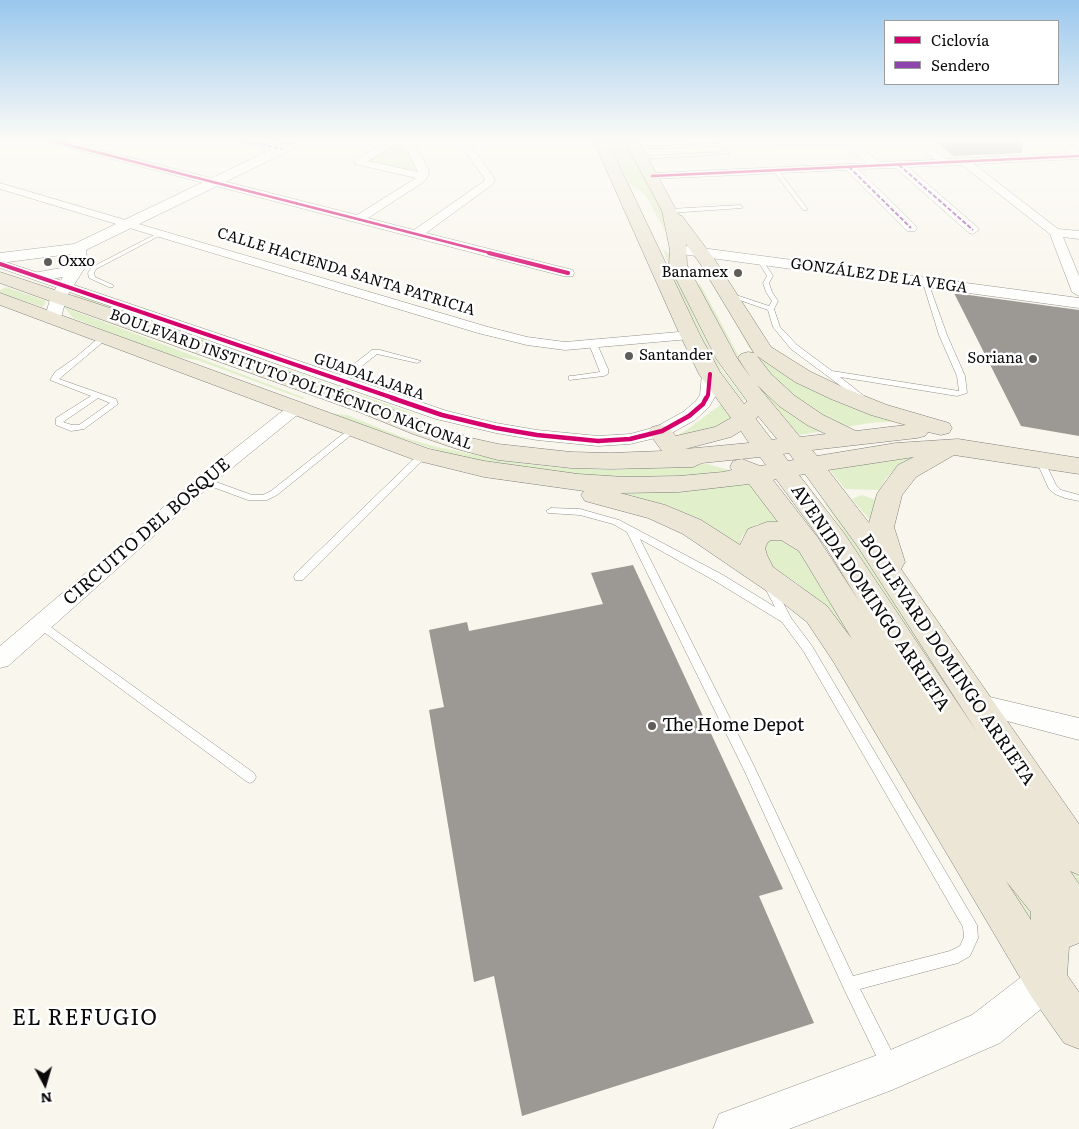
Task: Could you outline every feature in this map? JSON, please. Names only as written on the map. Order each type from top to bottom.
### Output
[{"type":"main road","name":"AVENIDA DOMINGO ARRIETA","points":[[624,193],[710,374],[744,420],[782,460],[1065,890]]},
{"type":"main road","points":[[633,193],[642,200],[664,237],[726,294],[763,351],[803,378],[878,410],[941,428],[1079,450]]},
{"type":"main road","points":[[661,193],[698,268],[744,352],[763,379],[787,401],[815,420],[850,437],[896,451]]},
{"type":"main road","points":[[670,211],[678,250]]},
{"type":"main road","points":[[698,268],[730,256]]},
{"type":"main road","name":"AVENIDA DOMINGO ARRIETA","points":[[698,268],[727,360],[758,401],[782,460]]},
{"type":"main road","name":"BOULEVARD INSTITUTO POLITÉCNICO NACIONAL","points":[[0,277],[59,299],[248,356],[367,407],[431,422],[465,444],[526,456],[611,461],[669,445]]},
{"type":"main road","name":"BOULEVARD INSTITUTO POLITÉCNICO NACIONAL","points":[[0,299],[59,299],[105,337],[423,455],[484,469],[578,482],[625,485],[679,484],[782,460]]},
{"type":"main road","points":[[669,445],[724,432],[744,420],[758,401]]},
{"type":"main road","points":[[296,408],[326,404],[367,407]]},
{"type":"main road","points":[[941,428],[850,437],[782,460],[768,490],[809,545],[982,823],[1065,890],[1079,937]]},
{"type":"main road","points":[[669,445],[740,466],[782,460],[958,447],[1039,458],[1079,466]]},
{"type":"main road","points":[[902,592],[880,527],[890,494],[907,471],[937,455],[958,447]]},
{"type":"main road","name":"BOULEVARD DOMINGO ARRIETA","points":[[782,460],[867,540],[977,704],[1065,890]]},
{"type":"main road","points":[[484,469],[534,483],[613,510],[656,511],[692,527],[763,574],[817,614],[830,631],[1046,981],[1079,1028]]},
{"type":"main road","points":[[763,574],[752,548],[757,536],[767,531],[784,531],[809,545]]},
{"type":"main road","points":[[1046,981],[1050,938],[1065,890]]},
{"type":"street","name":"CALLE HACIENDA SANTA PATRICIA","points":[[23,193],[527,341],[565,346],[690,335]]},
{"type":"street","points":[[0,258],[78,248],[193,193]]},
{"type":"street","points":[[252,193],[568,273]]},
{"type":"street","points":[[359,219],[399,193]]},
{"type":"street","points":[[416,234],[475,193]]},
{"type":"street","points":[[876,193],[911,228]]},
{"type":"street","points":[[931,193],[974,230]]},
{"type":"street","points":[[1004,193],[1054,232],[1074,264],[1079,292]]},
{"type":"street","points":[[1054,232],[1079,234]]},
{"type":"street","points":[[39,276],[59,299],[78,266],[78,248]]},
{"type":"street","points":[[16,269],[20,260],[31,254]]},
{"type":"street","name":"GONZÁLEZ DE LA VEGA","points":[[730,256],[1079,303]]},
{"type":"street","points":[[0,264],[39,276],[65,272],[78,266]]},
{"type":"street","name":"GUADALAJARA","points":[[248,356],[339,380],[431,422],[598,441],[630,439],[669,445],[689,416],[702,404],[708,395],[710,374]]},
{"type":"street","name":"CIRCUITO DEL BOSQUE","points":[[0,659],[205,481],[296,408]]},
{"type":"street","points":[[977,704],[1079,729]]},
{"type":"street","points":[[734,1129],[892,1070],[986,1029],[1046,981]]},
{"type":"lane","points":[[793,193],[805,209]]},
{"type":"lane","points":[[670,211],[740,207]]},
{"type":"lane","points":[[111,286],[92,278],[91,273],[94,268],[160,234]]},
{"type":"lane","points":[[760,260],[770,276],[766,284],[775,301],[771,309],[777,326],[794,347],[878,410]]},
{"type":"lane","points":[[828,373],[957,394],[963,393],[961,376],[943,335],[926,283]]},
{"type":"lane","points":[[726,294],[771,309]]},
{"type":"lane","points":[[96,396],[63,416],[59,423],[71,428],[81,427],[114,404],[113,401],[54,380],[58,374],[105,337]]},
{"type":"lane","points":[[572,378],[604,374],[605,372],[593,344]]},
{"type":"lane","points":[[339,380],[374,352],[417,361]]},
{"type":"lane","points":[[205,481],[251,498],[264,498],[274,493],[353,429]]},
{"type":"lane","points":[[299,577],[423,455]]},
{"type":"lane","points":[[1039,458],[1052,486],[1058,492],[1079,498]]},
{"type":"lane","points":[[551,511],[613,510],[630,530],[749,768],[849,984],[892,1070]]},
{"type":"lane","points":[[630,530],[719,578],[786,619]]},
{"type":"lane","points":[[763,574],[786,619],[808,650],[970,925],[971,938],[965,951],[953,958],[849,984]]},
{"type":"lane","points":[[41,624],[250,777]]},
{"type":"green space","points":[[642,193],[654,193],[663,210],[665,231]]},
{"type":"green space","points":[[663,249],[669,254],[678,283],[712,353],[744,399],[743,401],[710,353],[675,283]]},
{"type":"green space","points":[[706,271],[768,357],[903,421],[869,423],[841,428],[797,401],[770,377],[754,356]]},
{"type":"green space","points":[[697,284],[700,284],[741,360],[825,431],[799,435],[746,372]]},
{"type":"green space","points":[[6,287],[46,301],[43,307],[0,293],[0,290]]},
{"type":"green space","points":[[76,293],[227,348],[237,355],[73,295]]},
{"type":"green space","points":[[64,307],[305,398],[303,399],[197,360],[170,356],[73,318]]},
{"type":"green space","points":[[269,363],[418,415],[373,405],[276,369]]},
{"type":"green space","points":[[723,403],[736,419],[678,442],[675,437]]},
{"type":"green space","points":[[327,413],[347,415],[402,437],[437,447],[510,462],[562,468],[612,470],[707,464],[737,472],[685,477],[629,478],[529,471],[451,455]]},
{"type":"green space","points":[[916,455],[897,467],[886,478],[879,490],[845,489],[830,470]]},
{"type":"green space","points":[[745,484],[754,486],[786,524],[757,524],[741,538],[740,545],[707,525],[671,507],[622,493],[690,490]]},
{"type":"green space","points":[[862,495],[876,500],[875,526],[852,499]]},
{"type":"green space","points":[[825,504],[827,504],[858,545],[1079,876],[1079,894],[1035,817]]},
{"type":"green space","points":[[764,538],[794,539],[1006,883],[1040,920],[1038,944],[833,615],[797,583],[762,560]]},
{"type":"building","name":"Soriana","points":[[954,293],[1079,310],[1079,436],[1021,426]]},
{"type":"building","points":[[633,565],[783,889],[759,896],[814,1023],[522,1116],[494,976],[474,982],[429,710],[444,707],[429,630],[467,622],[469,631],[603,604],[591,573]]},
{"type":"marked path","points":[[875,193],[911,228]]},
{"type":"marked path","points":[[931,193],[973,230]]},
{"type":"cycle path","points":[[255,193],[568,273]]},
{"type":"cycle path","points":[[0,264],[442,415],[496,428],[537,435],[598,441],[630,439],[662,431],[689,416],[703,404],[708,395],[710,374]]},
{"type":"place","name":"Oxxo","points":[[48,262]]},
{"type":"place","name":"Banamex","points":[[738,273]]},
{"type":"place","name":"Santander","points":[[629,356]]},
{"type":"place","name":"Soriana","points":[[1033,359]]},
{"type":"place","name":"The Home Depot","points":[[652,726]]},
{"type":"district","name":"EL REFUGIO","points":[[85,1019]]}]
